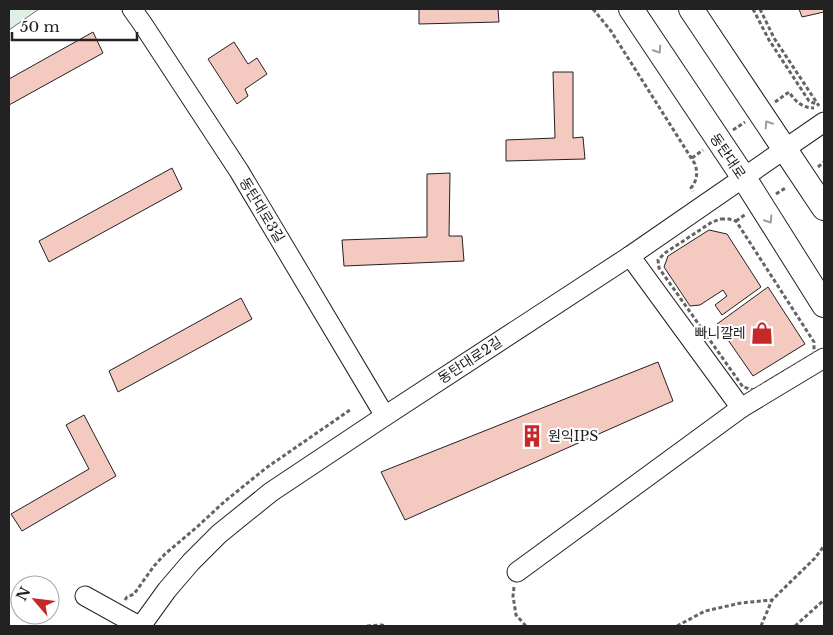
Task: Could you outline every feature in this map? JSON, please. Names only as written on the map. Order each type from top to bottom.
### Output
[{"type":"main road","name":"동탄대로","points":[[631,9],[744,178],[824,305]]},
{"type":"main road","points":[[691,9],[824,208]]},
{"type":"street","name":"동탄대로3길","points":[[132,9],[239,171],[385,416]]},
{"type":"street","name":"동탄대로2길","points":[[140,626],[167,590],[218,534],[271,492],[630,256],[744,178],[784,149],[822,114]]},
{"type":"street","points":[[630,256],[741,408]]},
{"type":"street","points":[[517,572],[741,408],[824,358]]},
{"type":"street","points":[[86,596],[140,626]]},
{"type":"path","points":[[594,9],[692,158],[698,172],[691,188]]},
{"type":"path","points":[[753,9],[769,40],[809,101],[822,114]]},
{"type":"path","points":[[760,9],[774,38],[822,114]]},
{"type":"path","points":[[692,158],[789,92],[806,108],[813,108],[822,114]]},
{"type":"path","points":[[736,221],[814,342],[814,354],[754,390],[743,386],[659,268],[658,260],[665,253],[712,222],[720,219],[736,221],[824,162]]},
{"type":"path","points":[[761,626],[772,600],[815,558],[824,546]]},
{"type":"path","points":[[517,572],[513,596],[516,615],[526,626]]},
{"type":"path","points":[[677,626],[705,612],[741,603],[772,600]]},
{"type":"path","points":[[795,626],[824,600]]},
{"type":"path","points":[[367,626],[386,626]]},
{"type":"green space","points":[[9,9],[39,9],[9,30]]},
{"type":"building","points":[[419,9],[498,9],[499,22],[419,24]]},
{"type":"building","points":[[799,9],[824,9],[824,12],[802,17]]},
{"type":"building","points":[[93,32],[103,53],[9,105],[9,79]]},
{"type":"building","points":[[234,42],[248,64],[257,58],[267,74],[245,89],[248,96],[237,104],[208,59]]},
{"type":"building","points":[[553,72],[573,72],[573,138],[583,137],[585,159],[506,161],[506,140],[555,138]]},
{"type":"building","points":[[172,168],[182,189],[49,262],[39,241]]},
{"type":"building","points":[[450,173],[449,236],[462,236],[464,261],[344,266],[342,240],[427,237],[427,174]]},
{"type":"building","points":[[709,230],[727,234],[761,287],[722,315],[715,305],[727,296],[723,290],[700,305],[690,306],[664,267],[668,256]]},
{"type":"building","points":[[768,287],[805,344],[753,376],[717,324]]},
{"type":"building","points":[[241,298],[252,319],[118,392],[109,371]]},
{"type":"building","name":"원익IPS","points":[[658,362],[673,401],[405,520],[381,472]]},
{"type":"building","points":[[84,415],[116,476],[22,531],[11,514],[89,469],[66,425]]},
{"type":"place","name":"빠니깔레","points":[[762,333]]},
{"type":"place","name":"원익IPS","points":[[532,436]]}]
